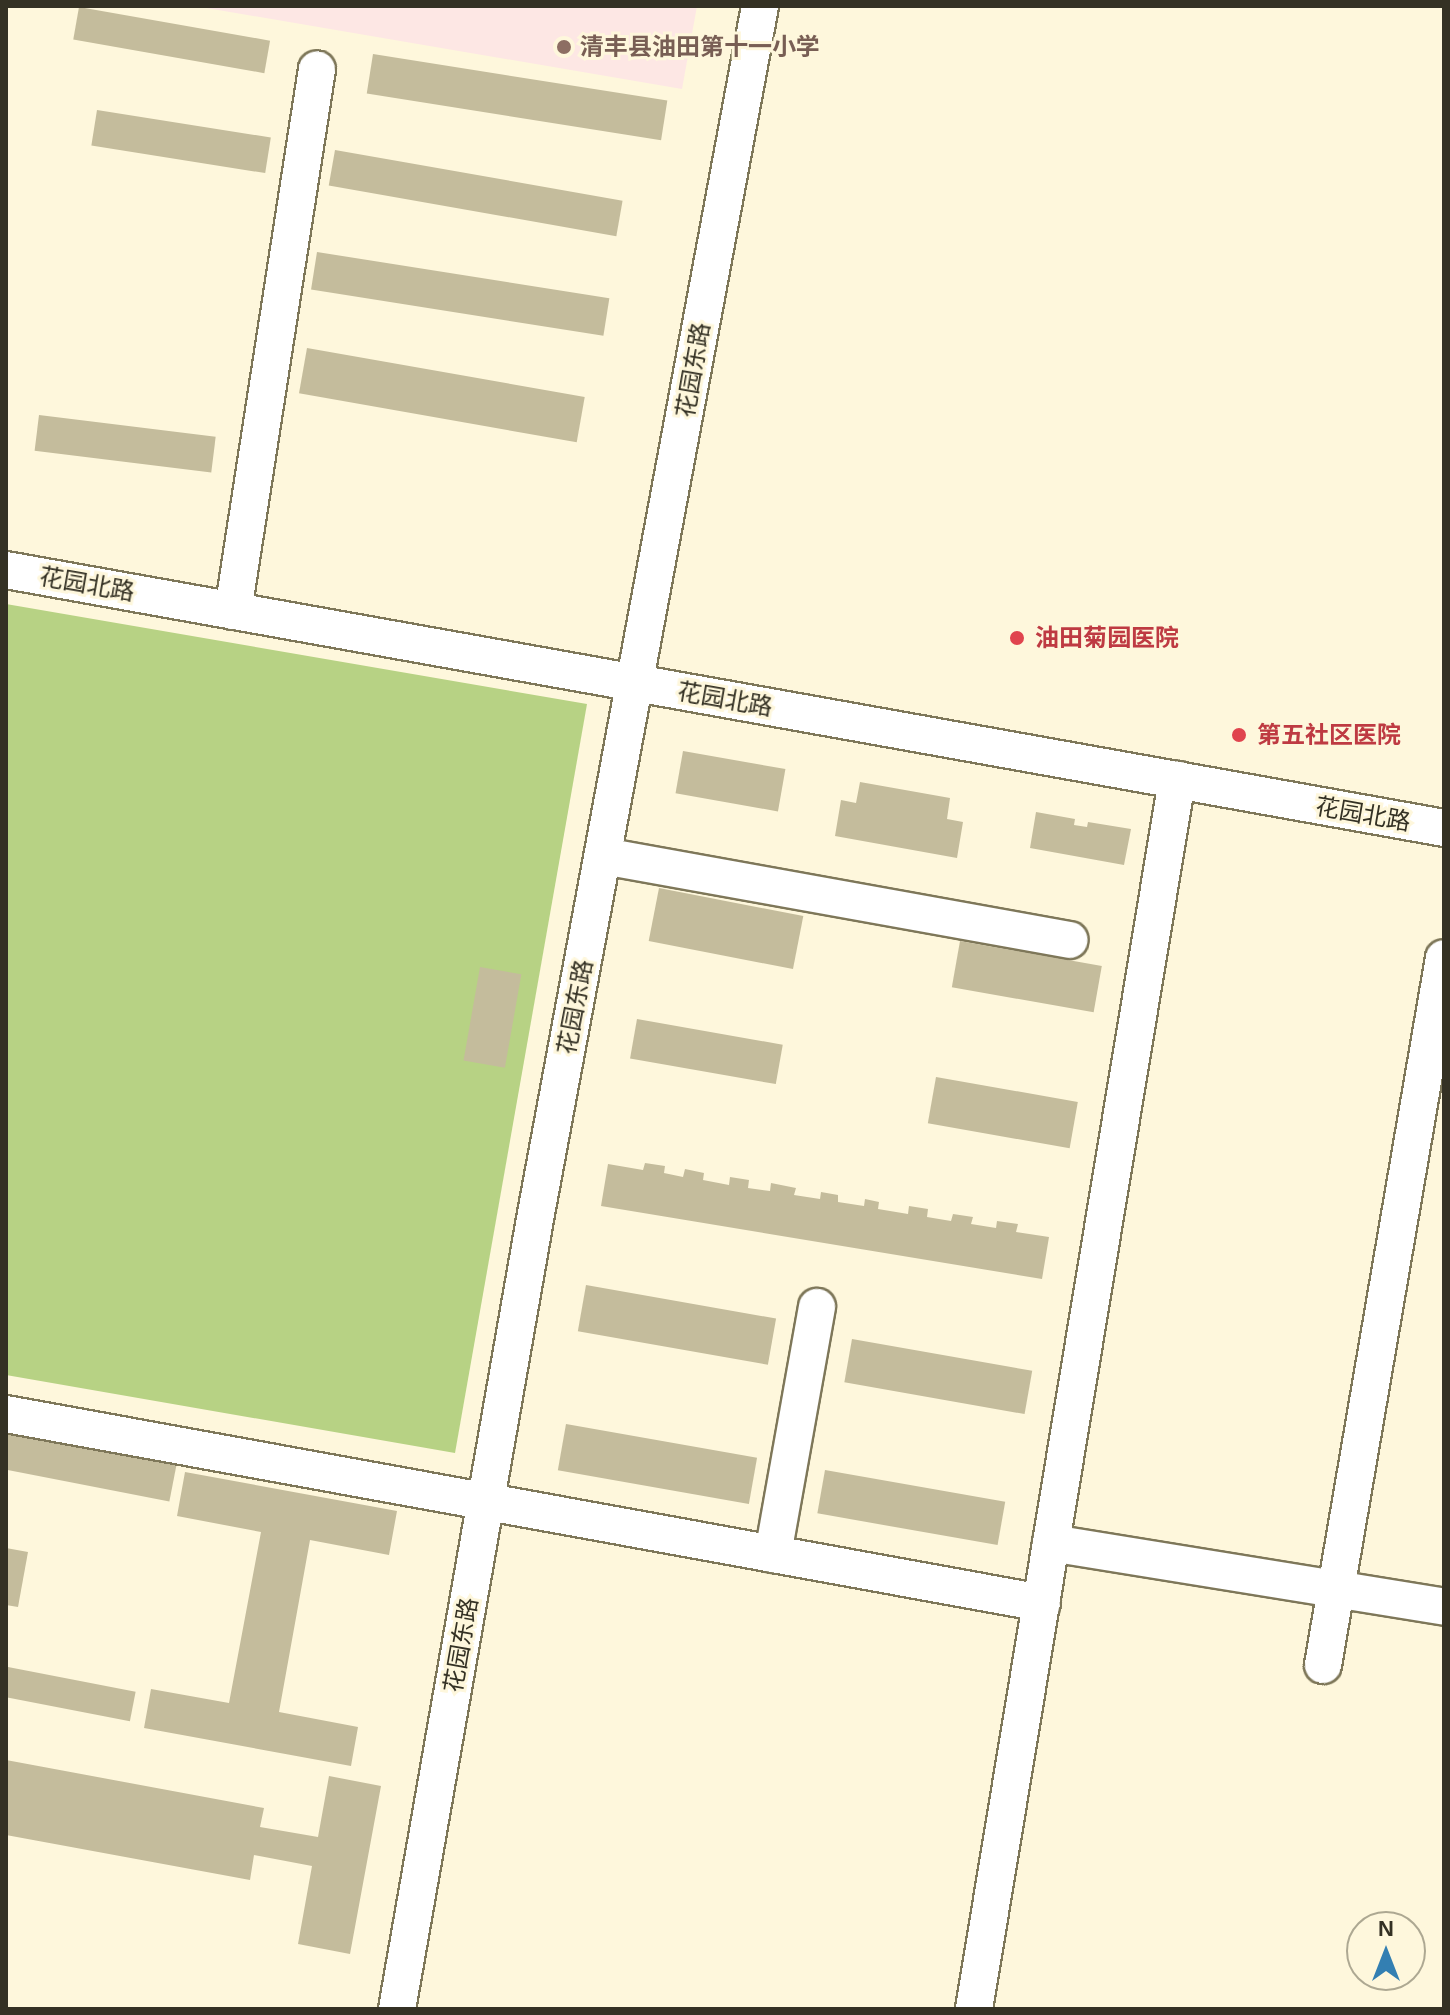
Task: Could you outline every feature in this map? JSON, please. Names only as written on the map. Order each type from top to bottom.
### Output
[{"type":"street","name":"花园东路","points":[[397,2009],[486,1501],[760,6]]},
{"type":"street","points":[[233,611],[317,69]]},
{"type":"street","name":"花园北路","points":[[6,570],[1444,828]]},
{"type":"street","points":[[974,2009],[1177,780]]},
{"type":"street","points":[[603,856],[1069,940]]},
{"type":"street","points":[[1323,1665],[1444,958]]},
{"type":"street","points":[[773,1554],[817,1307]]},
{"type":"street","points":[[6,1414],[1042,1603]]},
{"type":"street","points":[[1051,1543],[1444,1607]]},
{"type":"shaded area","name":"清丰县油田第十一小学","points":[[195,6],[697,6],[682,89]]},
{"type":"green space","points":[[6,604],[587,704],[455,1453],[6,1375]]},
{"type":"building","points":[[79,7],[270,41],[264,73],[73,39]]},
{"type":"building","points":[[373,54],[667,101],[661,140],[367,94]]},
{"type":"building","points":[[97,110],[271,138],[265,173],[91,146]]},
{"type":"building","points":[[335,150],[623,201],[616,236],[329,185]]},
{"type":"building","points":[[317,252],[609,298],[603,336],[311,290]]},
{"type":"building","points":[[307,348],[585,397],[577,442],[299,393]]},
{"type":"building","points":[[39,415],[216,437],[211,472],[35,451]]},
{"type":"building","points":[[683,751],[785,769],[778,811],[676,793]]},
{"type":"building","points":[[860,782],[950,798],[947,819],[963,822],[957,858],[835,836],[841,800],[856,803]]},
{"type":"building","points":[[1036,812],[1075,819],[1074,825],[1087,827],[1088,822],[1131,829],[1124,865],[1030,848]]},
{"type":"building","points":[[659,888],[803,916],[793,969],[649,941]]},
{"type":"building","points":[[960,941],[1102,966],[1094,1012],[952,987]]},
{"type":"building","points":[[480,967],[521,974],[505,1068],[464,1061]]},
{"type":"building","points":[[637,1019],[783,1045],[776,1084],[630,1058]]},
{"type":"building","points":[[936,1077],[1078,1102],[1070,1148],[928,1123]]},
{"type":"building","points":[[645,1163],[665,1166],[664,1173],[683,1177],[685,1169],[704,1173],[703,1180],[729,1185],[730,1177],[749,1180],[748,1188],[770,1191],[771,1183],[796,1188],[794,1195],[820,1199],[821,1192],[838,1195],[838,1202],[864,1206],[865,1199],[879,1202],[878,1209],[908,1214],[909,1206],[928,1209],[927,1217],[951,1221],[953,1214],[973,1217],[971,1224],[996,1228],[997,1221],[1018,1224],[1016,1232],[1049,1237],[1042,1279],[601,1206],[608,1164],[643,1170]]},
{"type":"building","points":[[586,1285],[776,1319],[768,1365],[578,1331]]},
{"type":"building","points":[[852,1339],[1032,1371],[1025,1414],[844,1382]]},
{"type":"building","points":[[566,1424],[757,1458],[749,1504],[558,1470]]},
{"type":"building","points":[[6,1430],[177,1463],[169,1501],[6,1470]]},
{"type":"building","points":[[825,1470],[1005,1502],[998,1545],[817,1513]]},
{"type":"building","points":[[185,1472],[397,1511],[389,1555],[310,1540],[279,1712],[358,1727],[351,1766],[144,1728],[151,1689],[229,1703],[261,1532],[177,1516]]},
{"type":"building","points":[[6,1548],[28,1552],[18,1607],[6,1605]]},
{"type":"building","points":[[8,1667],[136,1692],[130,1721],[6,1697]]},
{"type":"building","points":[[6,1760],[264,1808],[260,1827],[318,1837],[329,1776],[381,1786],[350,1954],[298,1944],[312,1866],[254,1855],[250,1880],[6,1835]]},
{"type":"place","name":"清丰县油田第十一小学","points":[[564,47]]},
{"type":"place","name":"油田菊园医院","points":[[1017,638]]},
{"type":"place","name":"第五社区医院","points":[[1239,735]]}]
